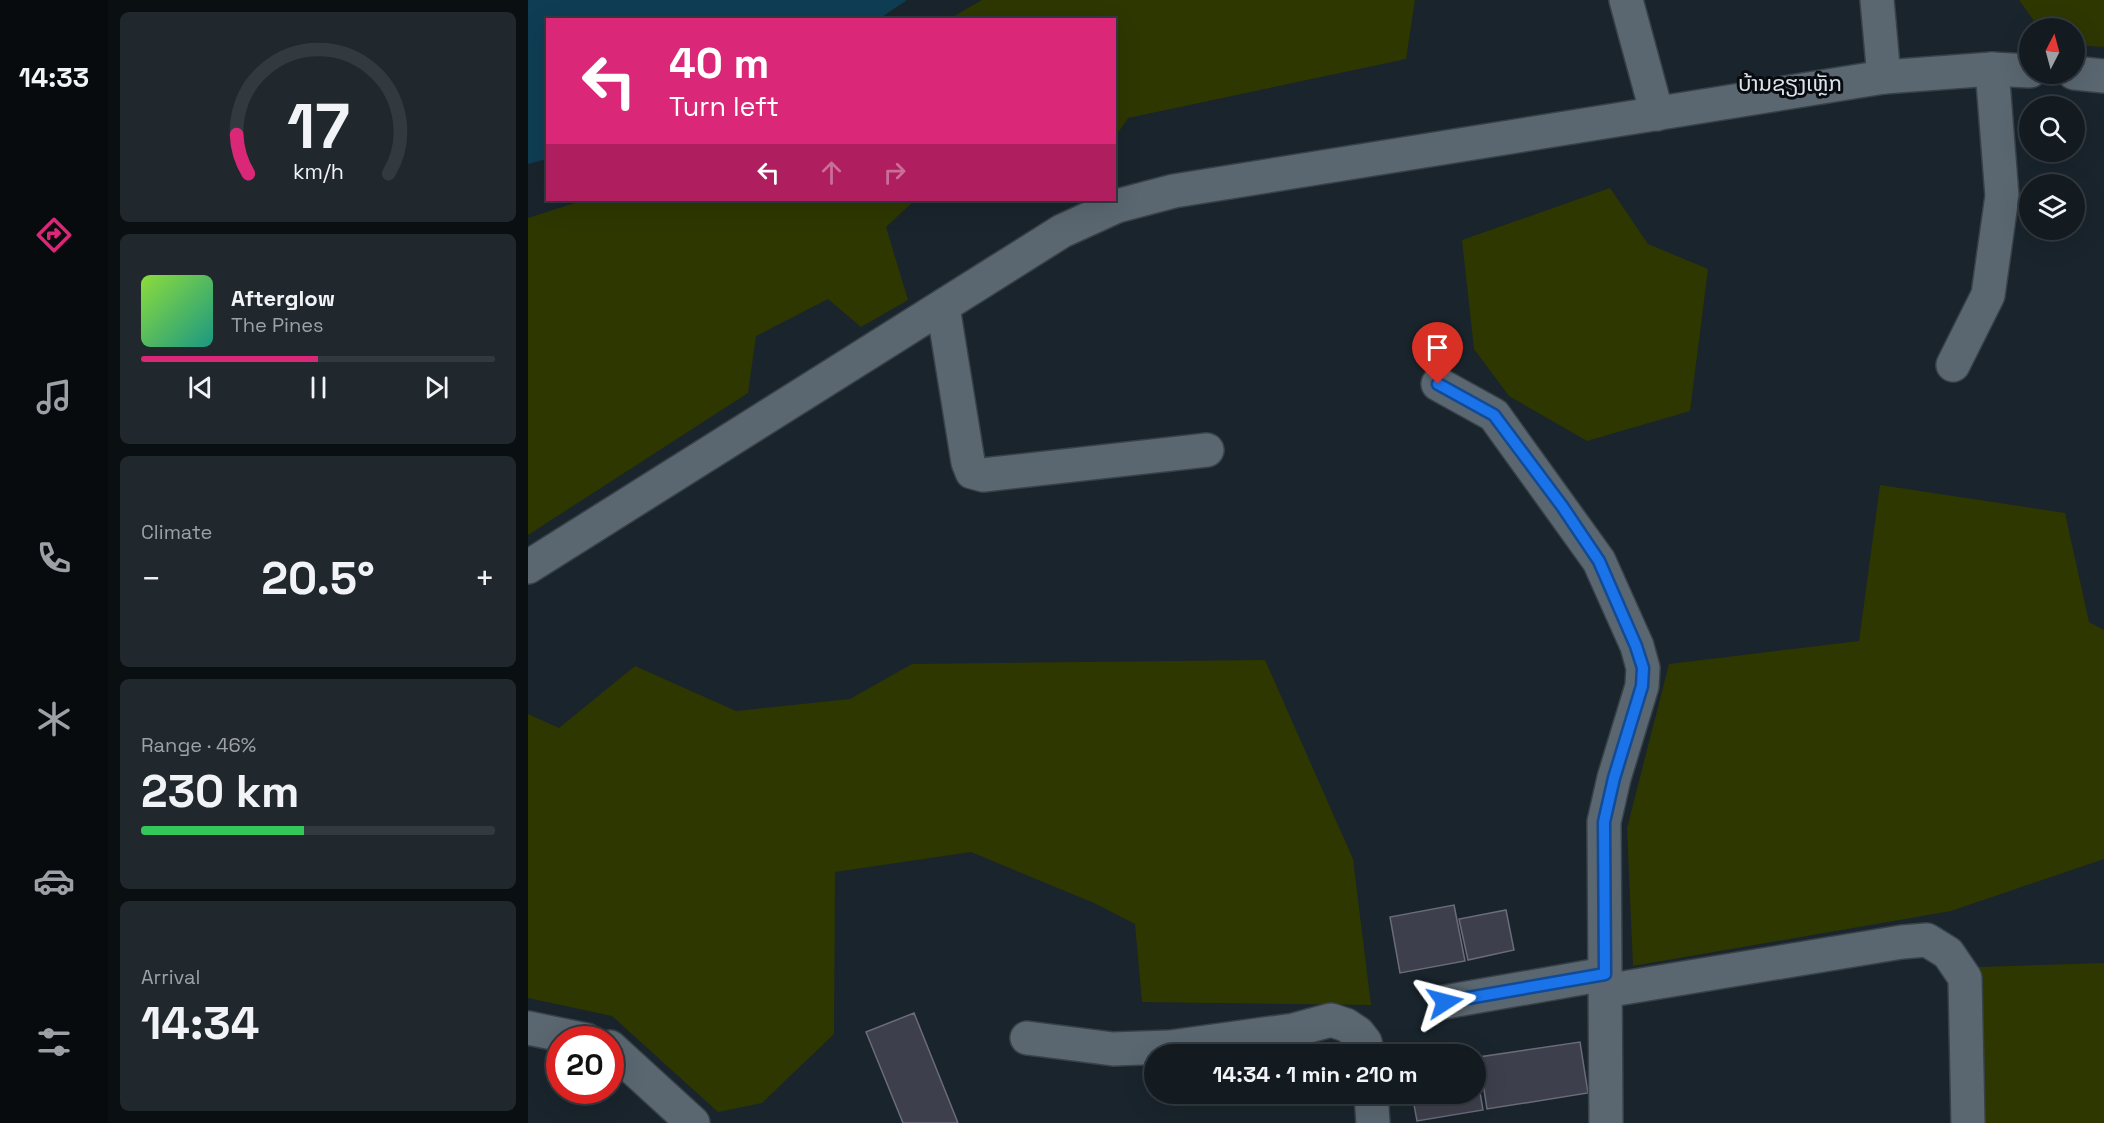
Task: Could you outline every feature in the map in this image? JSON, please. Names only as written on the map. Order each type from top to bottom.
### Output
[{"type":"street","points":[[1626,0],[1657,114]]},
{"type":"street","points":[[1877,0],[1884,77]]},
{"type":"street","points":[[1953,365],[1988,295],[2002,196],[1992,69]]},
{"type":"street","points":[[528,567],[1062,231],[1117,206],[1186,189],[1884,77],[1992,69],[2019,70]]},
{"type":"street","points":[[2085,74],[2104,76]]},
{"type":"street","points":[[943,307],[968,462],[972,472],[983,475],[1207,450]]},
{"type":"street","points":[[1438,384],[1494,415],[1562,506],[1599,561],[1636,646],[1643,668],[1642,686],[1614,778],[1604,822],[1606,1123]]},
{"type":"street","points":[[1445,1002],[1927,940],[1948,952],[1965,978],[1968,1123]]},
{"type":"street","points":[[1192,1044],[1294,1030],[1331,1020],[1358,1033],[1366,1044]]},
{"type":"street","points":[[528,1028],[546,1032]]},
{"type":"street","points":[[1026,1038],[1113,1049],[1144,1048]]},
{"type":"street","points":[[624,1060],[693,1123]]},
{"type":"street","points":[[1372,1104],[1373,1123]]},
{"type":"green space","points":[[982,0],[1415,0],[1406,59],[1128,118],[1116,136],[1116,18],[951,18]]},
{"type":"green space","points":[[2019,0],[2104,0],[2104,47],[2085,46],[2085,18],[2032,18]]},
{"type":"green space","points":[[1610,188],[1648,244],[1708,269],[1690,411],[1587,441],[1509,396],[1474,349],[1462,240]]},
{"type":"green space","points":[[581,201],[914,201],[886,227],[908,300],[861,327],[828,299],[756,336],[748,393],[528,535],[528,218]]},
{"type":"green space","points":[[1880,485],[2065,513],[2089,622],[2104,630],[2104,859],[1951,911],[1633,966],[1627,828],[1669,664],[1859,641]]},
{"type":"green space","points":[[1265,660],[1353,859],[1371,1005],[1142,1002],[1135,924],[1094,903],[971,852],[835,872],[834,1034],[762,1103],[718,1112],[612,1016],[528,998],[528,714],[559,728],[635,666],[736,711],[850,699],[912,664]]},
{"type":"green space","points":[[2104,963],[2104,1123],[1985,1123],[1979,967]]},
{"type":"water","points":[[528,0],[907,0],[880,18],[546,18],[546,159],[528,164]]},
{"type":"building","points":[[1454,905],[1465,961],[1400,973],[1390,917]]},
{"type":"building","points":[[1506,910],[1514,950],[1468,960],[1459,919]]},
{"type":"building","points":[[914,1013],[958,1123],[903,1123],[866,1032]]},
{"type":"building","points":[[1580,1042],[1588,1093],[1487,1109],[1486,1056]]},
{"type":"building","points":[[1414,1104],[1482,1104],[1483,1110],[1417,1121]]},
{"type":"district","name":"ບ້ານຊຽງເຫຼັກ","points":[[1790,83]]},
{"type":"route","points":[[1438,384],[1494,415],[1562,506],[1599,561],[1636,646],[1643,668],[1642,686],[1614,778],[1604,822],[1605,974],[1445,1002]]}]
